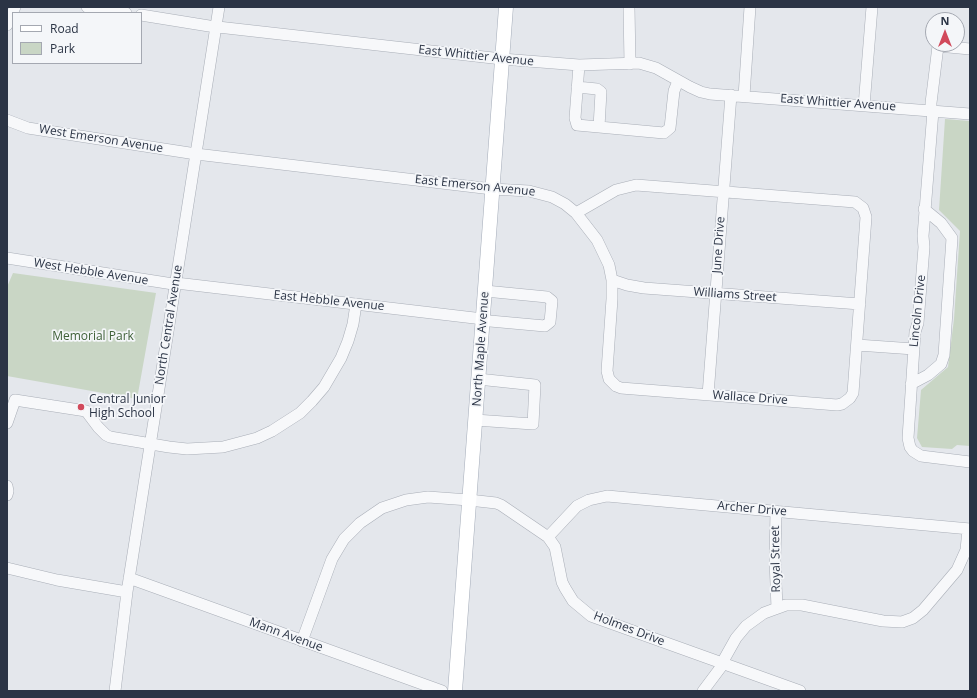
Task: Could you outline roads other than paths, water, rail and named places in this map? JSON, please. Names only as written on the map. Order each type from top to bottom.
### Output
[{"type":"main road","name":"North Maple Avenue","points":[[455,691],[506,7]]},
{"type":"street","points":[[87,7],[120,12]]},
{"type":"street","name":"North Central Avenue","points":[[115,691],[129,578],[219,7]]},
{"type":"street","points":[[629,7],[630,64]]},
{"type":"street","points":[[744,96],[750,7]]},
{"type":"street","points":[[864,106],[872,7]]},
{"type":"street","points":[[7,26],[12,14]]},
{"type":"street","name":"East Whittier Avenue","points":[[142,15],[216,26],[502,59],[578,65],[639,63],[664,72],[700,92],[970,114]]},
{"type":"street","name":"Lincoln Drive","points":[[970,49],[938,46],[931,103],[932,111],[922,236],[924,247],[918,323],[915,332],[908,438],[908,443],[913,451],[921,456],[970,462]]},
{"type":"street","points":[[578,65],[574,118],[577,125],[664,133],[670,128],[674,91],[678,80]]},
{"type":"street","points":[[577,87],[597,89],[601,92],[599,127]]},
{"type":"street","name":"June Drive","points":[[708,395],[731,95]]},
{"type":"street","name":"West Emerson Avenue","points":[[7,120],[28,128],[196,154]]},
{"type":"street","name":"East Emerson Avenue","points":[[196,154],[492,189],[529,191],[552,197],[576,213]]},
{"type":"street","points":[[576,213],[616,190],[630,186],[723,192]]},
{"type":"street","name":"Wallace Drive","points":[[576,213],[597,240],[609,265],[612,280],[612,299],[607,371],[610,382],[621,388],[842,404],[848,400],[853,393],[866,217],[865,212],[860,204],[855,202],[723,192]]},
{"type":"street","points":[[912,384],[928,375],[941,364],[945,347],[952,238],[941,223],[924,209]]},
{"type":"street","name":"West Hebble Avenue","points":[[7,258],[165,283],[176,283]]},
{"type":"street","name":"Williams Street","points":[[612,280],[636,287],[860,304]]},
{"type":"street","name":"East Hebble Avenue","points":[[176,283],[490,321],[545,326],[550,322],[552,301],[548,297],[485,291]]},
{"type":"street","points":[[7,423],[15,400],[86,411],[98,427],[110,437],[187,449],[224,447],[257,438],[287,422],[312,402],[324,387],[333,374],[348,341],[353,324],[356,304]]},
{"type":"street","points":[[857,345],[914,349]]},
{"type":"street","points":[[475,420],[533,424],[535,385],[478,379]]},
{"type":"street","points":[[7,486],[7,495]]},
{"type":"street","name":"Archer Drive","points":[[548,537],[578,506],[589,500],[602,497],[969,529]]},
{"type":"street","points":[[302,641],[332,559],[344,539],[360,523],[382,508],[406,500],[428,498],[496,503],[548,537]]},
{"type":"street","name":"Royal Street","points":[[776,511],[775,560],[777,608]]},
{"type":"street","points":[[703,691],[723,663],[736,638],[746,626],[764,613],[777,608],[802,605],[883,621],[895,622],[907,620],[923,610],[957,570],[966,550],[969,529]]},
{"type":"street","name":"Holmes Drive","points":[[548,537],[554,547],[565,588],[573,601],[584,611],[600,619],[800,691]]},
{"type":"street","points":[[7,568],[57,580],[127,592]]},
{"type":"street","name":"Mann Avenue","points":[[129,578],[442,691]]},
{"type":"place","name":"Central Junior High School","points":[[81,407]]},
{"type":"park label","name":"Memorial Park","points":[[93,337]]}]
